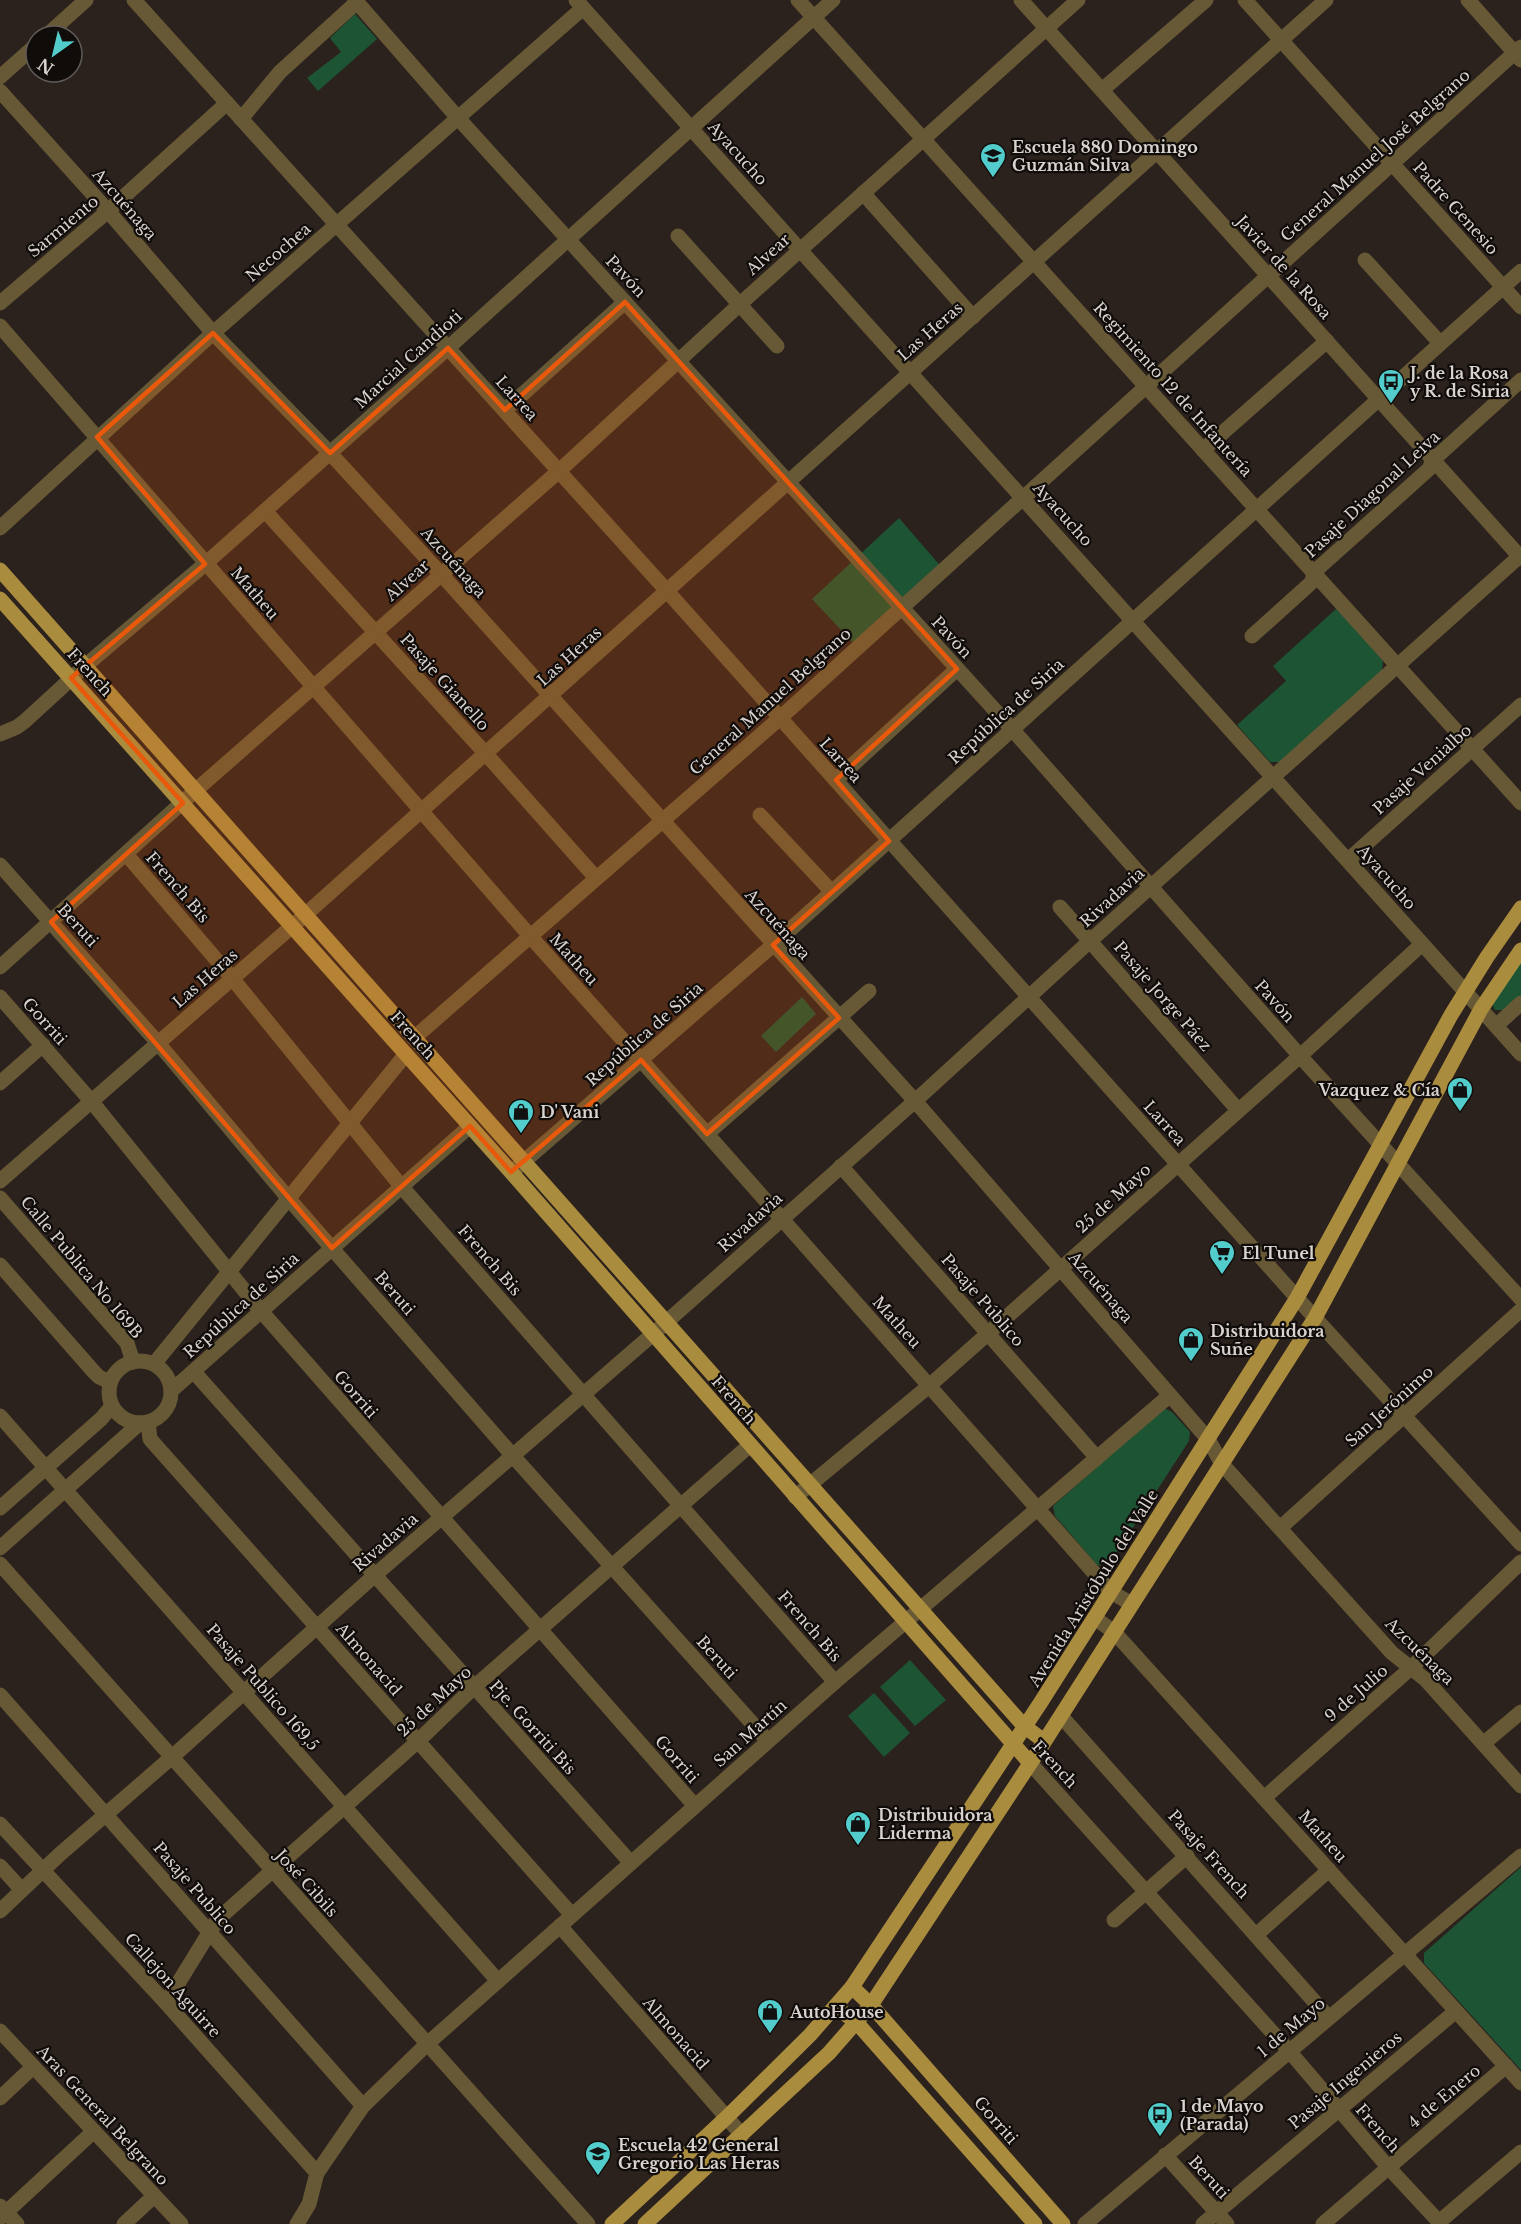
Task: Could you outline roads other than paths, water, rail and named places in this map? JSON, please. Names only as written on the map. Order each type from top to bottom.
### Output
[{"type":"main road","name":"French","points":[[0,570],[1024,1726],[1044,1741]]},
{"type":"main road","name":"French","points":[[0,599],[512,1172],[1030,1763]]},
{"type":"main road","name":"Avenida Aristóbulo del Valle","points":[[612,2224],[727,2117],[836,2007],[852,1987],[1095,1618],[1297,1298],[1465,991],[1521,908]]},
{"type":"main road","points":[[645,2224],[829,2053],[871,2005],[1030,1763],[1315,1318],[1481,1009],[1521,950]]},
{"type":"main road","name":"Gorriti","points":[[852,1987],[871,2005],[1063,2224]]},
{"type":"main road","points":[[836,2007],[857,2023],[1035,2224]]},
{"type":"street","points":[[59,24],[86,0]]},
{"type":"street","name":"Larrea","points":[[134,0],[505,410],[1297,1298],[1521,1544]]},
{"type":"street","name":"Regimiento 12 de Infantería","points":[[798,0],[1521,803]]},
{"type":"street","name":"Marcial Candioti","points":[[0,734],[26,721],[71,678],[206,564],[833,0]]},
{"type":"street","name":"Javier de la Rosa","points":[[1021,0],[1520,557]]},
{"type":"street","name":"Alvear","points":[[0,967],[440,573],[559,471],[678,360],[1078,0]]},
{"type":"street","points":[[1102,90],[1206,0]]},
{"type":"street","name":"Padre Genesio","points":[[1245,0],[1521,307]]},
{"type":"street","name":"Las Heras","points":[[0,1181],[292,927],[1326,0]]},
{"type":"street","points":[[1468,0],[1519,53]]},
{"type":"street","points":[[241,119],[280,72],[356,1]]},
{"type":"street","name":"Pavón","points":[[356,1],[567,240],[1012,729],[1300,1056],[1521,1299]]},
{"type":"street","name":"Necochea","points":[[0,528],[213,333],[458,118],[579,2]]},
{"type":"street","name":"Ayacucho","points":[[579,2],[1521,1053]]},
{"type":"street","name":"General Manuel José Belgrano","points":[[1145,386],[1519,53]]},
{"type":"street","points":[[0,77],[24,56]]},
{"type":"street","name":"Azcuénaga","points":[[0,92],[108,211],[213,333],[330,453],[440,573],[915,1101],[1208,1439],[1222,1464],[1392,1653],[1426,1680],[1521,1786]]},
{"type":"street","name":"Sarmiento","points":[[0,303],[108,211],[227,103]]},
{"type":"street","points":[[863,194],[973,317]]},
{"type":"street","points":[[678,236],[777,346]]},
{"type":"street","points":[[1365,260],[1440,344]]},
{"type":"street","name":"República de Siria","points":[[512,1172],[773,945],[1521,271]]},
{"type":"street","points":[[505,410],[625,302]]},
{"type":"street","name":"Matheu","points":[[0,326],[420,811],[1111,1593],[1132,1604]]},
{"type":"street","points":[[1203,450],[1327,341]]},
{"type":"street","name":"Pasaje Diagonal Leiva","points":[[1251,636],[1312,582],[1314,572],[1429,469],[1433,460],[1521,380]]},
{"type":"street","name":"General Manuel Belgrano","points":[[414,1038],[780,718],[1145,386]]},
{"type":"street","name":"Pasaje Gianello","points":[[265,511],[596,878]]},
{"type":"street","name":"Rivadavia","points":[[0,1911],[44,1869],[375,1575],[653,1334],[915,1101],[1150,887],[1520,557]]},
{"type":"street","points":[[836,780],[957,669]]},
{"type":"street","name":"Pasaje Venialbo","points":[[1348,860],[1521,705]]},
{"type":"street","points":[[760,815],[832,892]]},
{"type":"street","name":"French Bis","points":[[126,854],[232,978],[401,1186],[836,1682]]},
{"type":"street","name":"Beruti","points":[[0,865],[158,1043],[289,1199],[513,1456],[768,1741]]},
{"type":"street","name":"Pasaje Jorge Páez","points":[[1060,907],[1238,1110]]},
{"type":"street","name":"25 de Mayo","points":[[795,1497],[988,1334],[1422,944]]},
{"type":"street","points":[[707,1134],[869,991]]},
{"type":"street","name":"Gorriti","points":[[0,997],[92,1102],[261,1311],[694,1806]]},
{"type":"street","points":[[1496,1026],[1521,1003]]},
{"type":"street","points":[[0,1083],[43,1045]]},
{"type":"street","name":"República de Siria","points":[[154,1364],[406,1053]]},
{"type":"street","name":"República de Siria","points":[[171,1391],[470,1126]]},
{"type":"street","name":"Pasaje Público","points":[[842,1166],[1097,1458]]},
{"type":"street","name":"Calle Publica No 169B","points":[[0,1197],[127,1343],[133,1362]]},
{"type":"street","points":[[0,1265],[94,1372],[110,1382]]},
{"type":"street","name":"San Jerónimo","points":[[1280,1528],[1521,1310]]},
{"type":"street","points":[[0,1548],[144,1423],[157,1418],[165,1411],[171,1391],[166,1376],[154,1364],[140,1361],[123,1365],[115,1372],[110,1382],[109,1398],[112,1406],[124,1419],[144,1423]]},
{"type":"street","name":"Pje. Gorriti Bis","points":[[194,1372],[631,1863]]},
{"type":"street","name":"San Martín","points":[[316,2173],[363,2106],[426,2045],[768,1741],[1169,1396]]},
{"type":"street","points":[[0,1508],[101,1419],[112,1406]]},
{"type":"street","name":"Pasaje Publico 169,5","points":[[0,1416],[498,1981]]},
{"type":"street","name":"Almonacid","points":[[144,1423],[150,1439],[572,1915]]},
{"type":"street","name":"25 de Mayo","points":[[166,2003],[217,1920],[417,1742],[474,1688],[750,1445]]},
{"type":"street","name":"9 de Julio","points":[[1264,1798],[1412,1667],[1521,1562]]},
{"type":"street","name":"José Cibils","points":[[0,1564],[426,2045],[588,2224]]},
{"type":"street","name":"Matheu","points":[[1095,1618],[1114,1632],[1521,2083]]},
{"type":"street","name":"Pasaje Publico","points":[[0,1695],[363,2106]]},
{"type":"street","points":[[1484,1743],[1521,1712]]},
{"type":"street","name":"Pasaje French","points":[[1060,1716],[1329,2018]]},
{"type":"street","name":"French","points":[[1030,1763],[1290,2052],[1388,2167],[1440,2223]]},
{"type":"street","name":"Callejon Aguirre","points":[[0,1824],[166,2003],[316,2173]]},
{"type":"street","points":[[1114,1920],[1187,1856]]},
{"type":"street","name":"1 de Mayo","points":[[1085,2224],[1521,1856]]},
{"type":"street","points":[[0,1866],[21,1890]]},
{"type":"street","points":[[1256,1935],[1329,1870]]},
{"type":"street","name":"Almonacid","points":[[560,1926],[742,2135]]},
{"type":"street","name":"Pasaje Ingenieros","points":[[1203,2224],[1222,2218],[1339,2109],[1456,2010]]},
{"type":"street","name":"Aras General Belgrano","points":[[0,2031],[181,2224]]},
{"type":"street","name":"4 de Enero","points":[[1323,2224],[1506,2066]]},
{"type":"street","points":[[0,2098],[33,2067]]},
{"type":"street","points":[[17,2224],[2,2212],[94,2131]]},
{"type":"street","name":"Beruti","points":[[1165,2155],[1222,2218]]},
{"type":"street","points":[[1440,2223],[1519,2158]]},
{"type":"street","points":[[297,2224],[309,2204],[316,2173]]},
{"type":"street","points":[[124,2224],[154,2196]]},
{"type":"place","name":"Escuela 880 Domingo Guzmán Silva","points":[[993,179]]},
{"type":"place","name":"J. de la Rosa y R. de Siria","points":[[1391,405]]},
{"type":"place","name":"Vazquez & Cía","points":[[1460,1113]]},
{"type":"place","name":"D' Vani","points":[[521,1135]]},
{"type":"place","name":"El Tunel","points":[[1222,1276]]},
{"type":"place","name":"Distribuidora Suñe","points":[[1191,1363]]},
{"type":"place","name":"Distribuidora Liderma","points":[[858,1847]]},
{"type":"place","name":"AutoHouse","points":[[770,2035]]},
{"type":"place","name":"1 de Mayo (Parada)","points":[[1160,2138]]},
{"type":"place","name":"Escuela 42 General Gregorio Las Heras","points":[[598,2177]]}]
